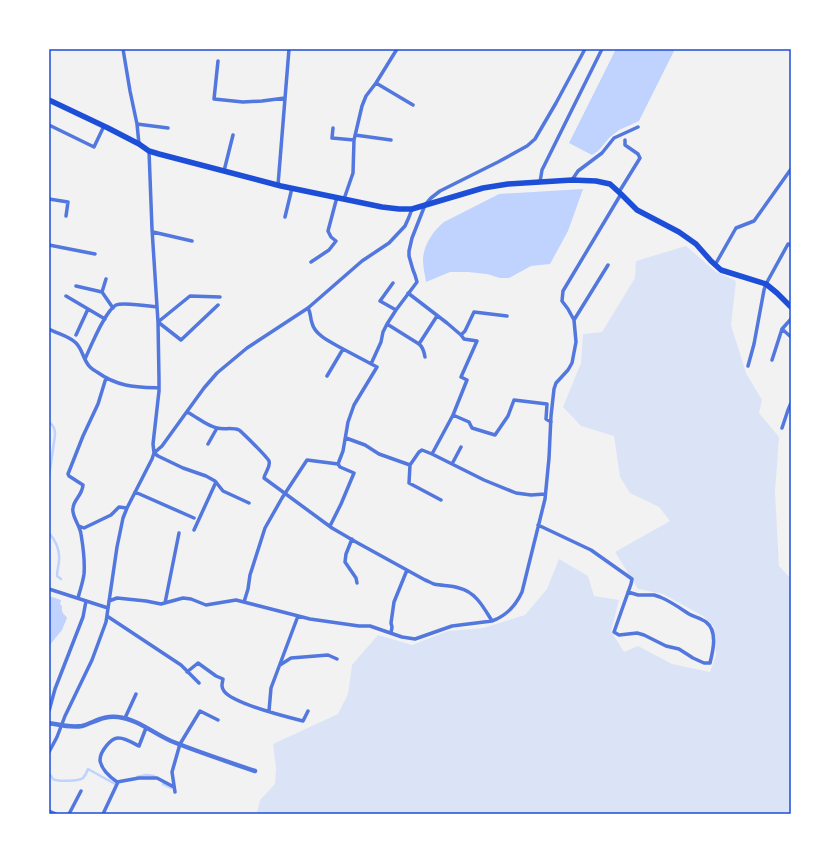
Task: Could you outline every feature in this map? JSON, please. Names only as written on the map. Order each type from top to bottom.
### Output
[{"type":"main road","points":[[49,100],[104,126],[139,144],[149,151],[278,185],[382,207],[412,209],[483,188],[508,184],[572,180],[596,181],[610,184],[637,210],[680,232],[696,244],[721,270],[766,284],[791,307]]},
{"type":"street","points":[[123,49],[137,124],[139,144]]},
{"type":"street","points":[[278,185],[289,49]]},
{"type":"street","points":[[344,199],[353,173],[354,140],[362,106],[366,96],[397,49]]},
{"type":"street","points":[[371,364],[387,324],[417,282],[409,256],[409,251],[412,238],[425,205],[440,191],[498,162],[527,146],[535,139],[585,49]]},
{"type":"street","points":[[540,182],[542,170],[602,49]]},
{"type":"street","points":[[218,61],[214,99],[250,102],[285,98]]},
{"type":"street","points":[[376,83],[413,105]]},
{"type":"street","points":[[137,124],[168,128]]},
{"type":"street","points":[[49,125],[94,147],[104,126]]},
{"type":"street","points":[[572,180],[578,171],[602,153],[614,138],[638,127]]},
{"type":"street","points":[[333,128],[332,138],[354,140]]},
{"type":"street","points":[[224,171],[232,135]]},
{"type":"street","points":[[355,135],[391,140]]},
{"type":"street","points":[[109,601],[117,598],[161,604],[183,598],[191,599],[206,605],[236,600],[298,616],[359,626],[370,626],[402,637],[415,639],[452,626],[492,621],[513,607],[522,592],[546,494],[554,389],[556,383],[568,370],[575,353],[576,342],[574,320],[562,301],[563,291],[640,158],[638,154],[625,145],[625,140]]},
{"type":"street","points":[[49,752],[92,660],[106,622],[117,547],[123,518],[154,453],[153,444],[159,388],[158,322],[149,151]]},
{"type":"street","points":[[715,265],[736,228],[754,221],[791,169]]},
{"type":"street","points":[[285,217],[292,188]]},
{"type":"street","points":[[311,262],[329,250],[336,241],[331,238],[328,231],[337,198]]},
{"type":"street","points":[[49,199],[68,202],[66,216]]},
{"type":"street","points":[[154,453],[162,446],[204,388],[218,373],[247,348],[308,308],[362,261],[389,243],[405,226],[412,209]]},
{"type":"street","points":[[153,232],[192,241]]},
{"type":"street","points":[[748,366],[766,284],[788,244],[791,245]]},
{"type":"street","points":[[49,245],[95,254]]},
{"type":"street","points":[[574,320],[608,265]]},
{"type":"street","points":[[102,292],[106,279]]},
{"type":"street","points":[[393,283],[380,301],[396,310]]},
{"type":"street","points":[[76,286],[102,292],[114,308]]},
{"type":"street","points":[[408,293],[464,339],[477,341],[461,377],[467,380],[453,415],[432,454]]},
{"type":"street","points":[[66,296],[105,319]]},
{"type":"street","points":[[158,322],[190,296],[220,297]]},
{"type":"street","points":[[84,359],[105,319],[110,311],[117,305],[157,307]]},
{"type":"street","points":[[158,322],[181,340],[218,305]]},
{"type":"street","points":[[308,308],[314,329],[320,335],[377,367],[354,405],[348,422],[343,451],[338,464]]},
{"type":"street","points":[[76,335],[88,309]]},
{"type":"street","points":[[461,335],[465,331],[474,312],[507,316]]},
{"type":"street","points":[[419,344],[437,316]]},
{"type":"street","points":[[772,360],[782,329],[791,319]]},
{"type":"street","points":[[387,324],[419,344],[423,349],[425,356]]},
{"type":"street","points":[[49,329],[75,342],[81,348],[84,359],[89,366],[106,378],[119,384],[136,387],[159,388]]},
{"type":"street","points":[[782,329],[791,337]]},
{"type":"street","points":[[327,376],[343,349]]},
{"type":"street","points":[[78,598],[85,566],[79,526],[72,508],[82,491],[83,485],[68,474],[98,404],[106,378]]},
{"type":"street","points":[[453,415],[469,422],[472,428],[495,436],[508,416],[514,400],[547,404],[546,419],[551,422]]},
{"type":"street","points":[[782,428],[791,403]]},
{"type":"street","points":[[188,412],[217,428],[240,430],[268,459],[269,467],[264,475],[264,478],[314,515],[356,542],[434,584],[460,588],[469,592],[482,606],[492,621]]},
{"type":"street","points":[[208,444],[217,428]]},
{"type":"street","points":[[346,438],[365,445],[379,454],[410,465]]},
{"type":"street","points":[[452,464],[461,447]]},
{"type":"street","points":[[442,500],[409,483],[410,465],[422,450],[484,480],[516,493],[531,495],[546,494]]},
{"type":"street","points":[[154,453],[183,468],[206,476],[216,482],[223,491],[248,503]]},
{"type":"street","points":[[244,602],[250,575],[264,528],[307,460],[338,464],[340,467],[354,473],[330,526]]},
{"type":"street","points":[[194,530],[216,482]]},
{"type":"street","points":[[135,492],[194,518]]},
{"type":"street","points":[[79,526],[84,528],[111,515],[119,507],[127,508]]},
{"type":"street","points":[[538,525],[591,550],[632,579],[614,632],[619,635],[637,633],[644,635],[666,646],[679,649],[704,663],[710,663],[714,645],[712,633],[708,623],[694,617],[660,597],[654,595],[638,595],[628,592]]},
{"type":"street","points":[[165,603],[179,533]]},
{"type":"street","points":[[352,539],[346,554],[345,562],[356,578],[357,583]]},
{"type":"street","points":[[391,633],[394,602],[407,570]]},
{"type":"street","points":[[49,589],[108,608]]},
{"type":"street","points":[[49,711],[55,689],[83,617],[86,601]]},
{"type":"street","points":[[107,616],[181,665],[199,683]]},
{"type":"street","points":[[269,711],[271,688],[298,616]]},
{"type":"street","points":[[279,666],[291,658],[328,655],[337,659]]},
{"type":"street","points":[[187,672],[198,663],[216,676],[223,679],[221,685],[228,695],[234,699],[269,711],[303,721],[308,710]]},
{"type":"street","points":[[124,718],[136,694]]},
{"type":"street","points":[[146,728],[139,746],[120,738],[114,738],[107,745],[100,760],[105,772],[118,782],[139,778],[158,778],[175,790],[172,772],[180,744],[200,711],[218,720]]},
{"type":"street","points":[[49,723],[62,726],[81,726],[102,718],[124,718],[169,740],[205,754],[255,770]]},
{"type":"street","points":[[103,814],[118,782]]},
{"type":"street","points":[[69,814],[81,791]]},
{"type":"street","points":[[49,811],[56,814]]},
{"type":"shaded area","points":[[686,246],[715,271],[736,281],[731,325],[746,373],[762,400],[759,413],[779,437],[775,492],[779,566],[791,579],[791,814],[217,814],[257,812],[260,800],[275,784],[276,768],[273,744],[338,714],[348,694],[352,665],[378,635],[412,645],[448,631],[483,628],[525,615],[547,589],[559,559],[588,576],[594,596],[619,600],[611,631],[624,652],[638,646],[672,664],[710,672],[716,655],[714,627],[703,616],[663,594],[638,589],[615,552],[670,521],[659,507],[630,493],[620,477],[614,436],[581,426],[563,407],[581,363],[583,334],[602,332],[635,278],[636,261]]},
{"type":"water","points":[[616,49],[675,49],[639,121],[619,130],[592,155],[569,143]]},
{"type":"water","points":[[583,189],[568,231],[550,264],[531,266],[509,278],[500,278],[487,274],[468,272],[450,272],[426,282],[423,254],[427,243],[436,229],[444,222],[499,194]]},
{"type":"water","points":[[49,596],[61,600],[60,604],[62,606],[62,612],[67,618],[62,630],[49,646]]},
{"type":"waterway","points":[[49,422],[55,431],[49,477]]},
{"type":"waterway","points":[[49,533],[56,542],[58,549],[59,560],[57,576],[61,579]]},
{"type":"waterway","points":[[49,774],[56,780],[64,781],[81,779],[86,775],[88,769],[115,784]]},
{"type":"waterway","points":[[137,777],[146,775],[154,776]]},
{"type":"waterway","points":[[163,784],[172,788]]}]
